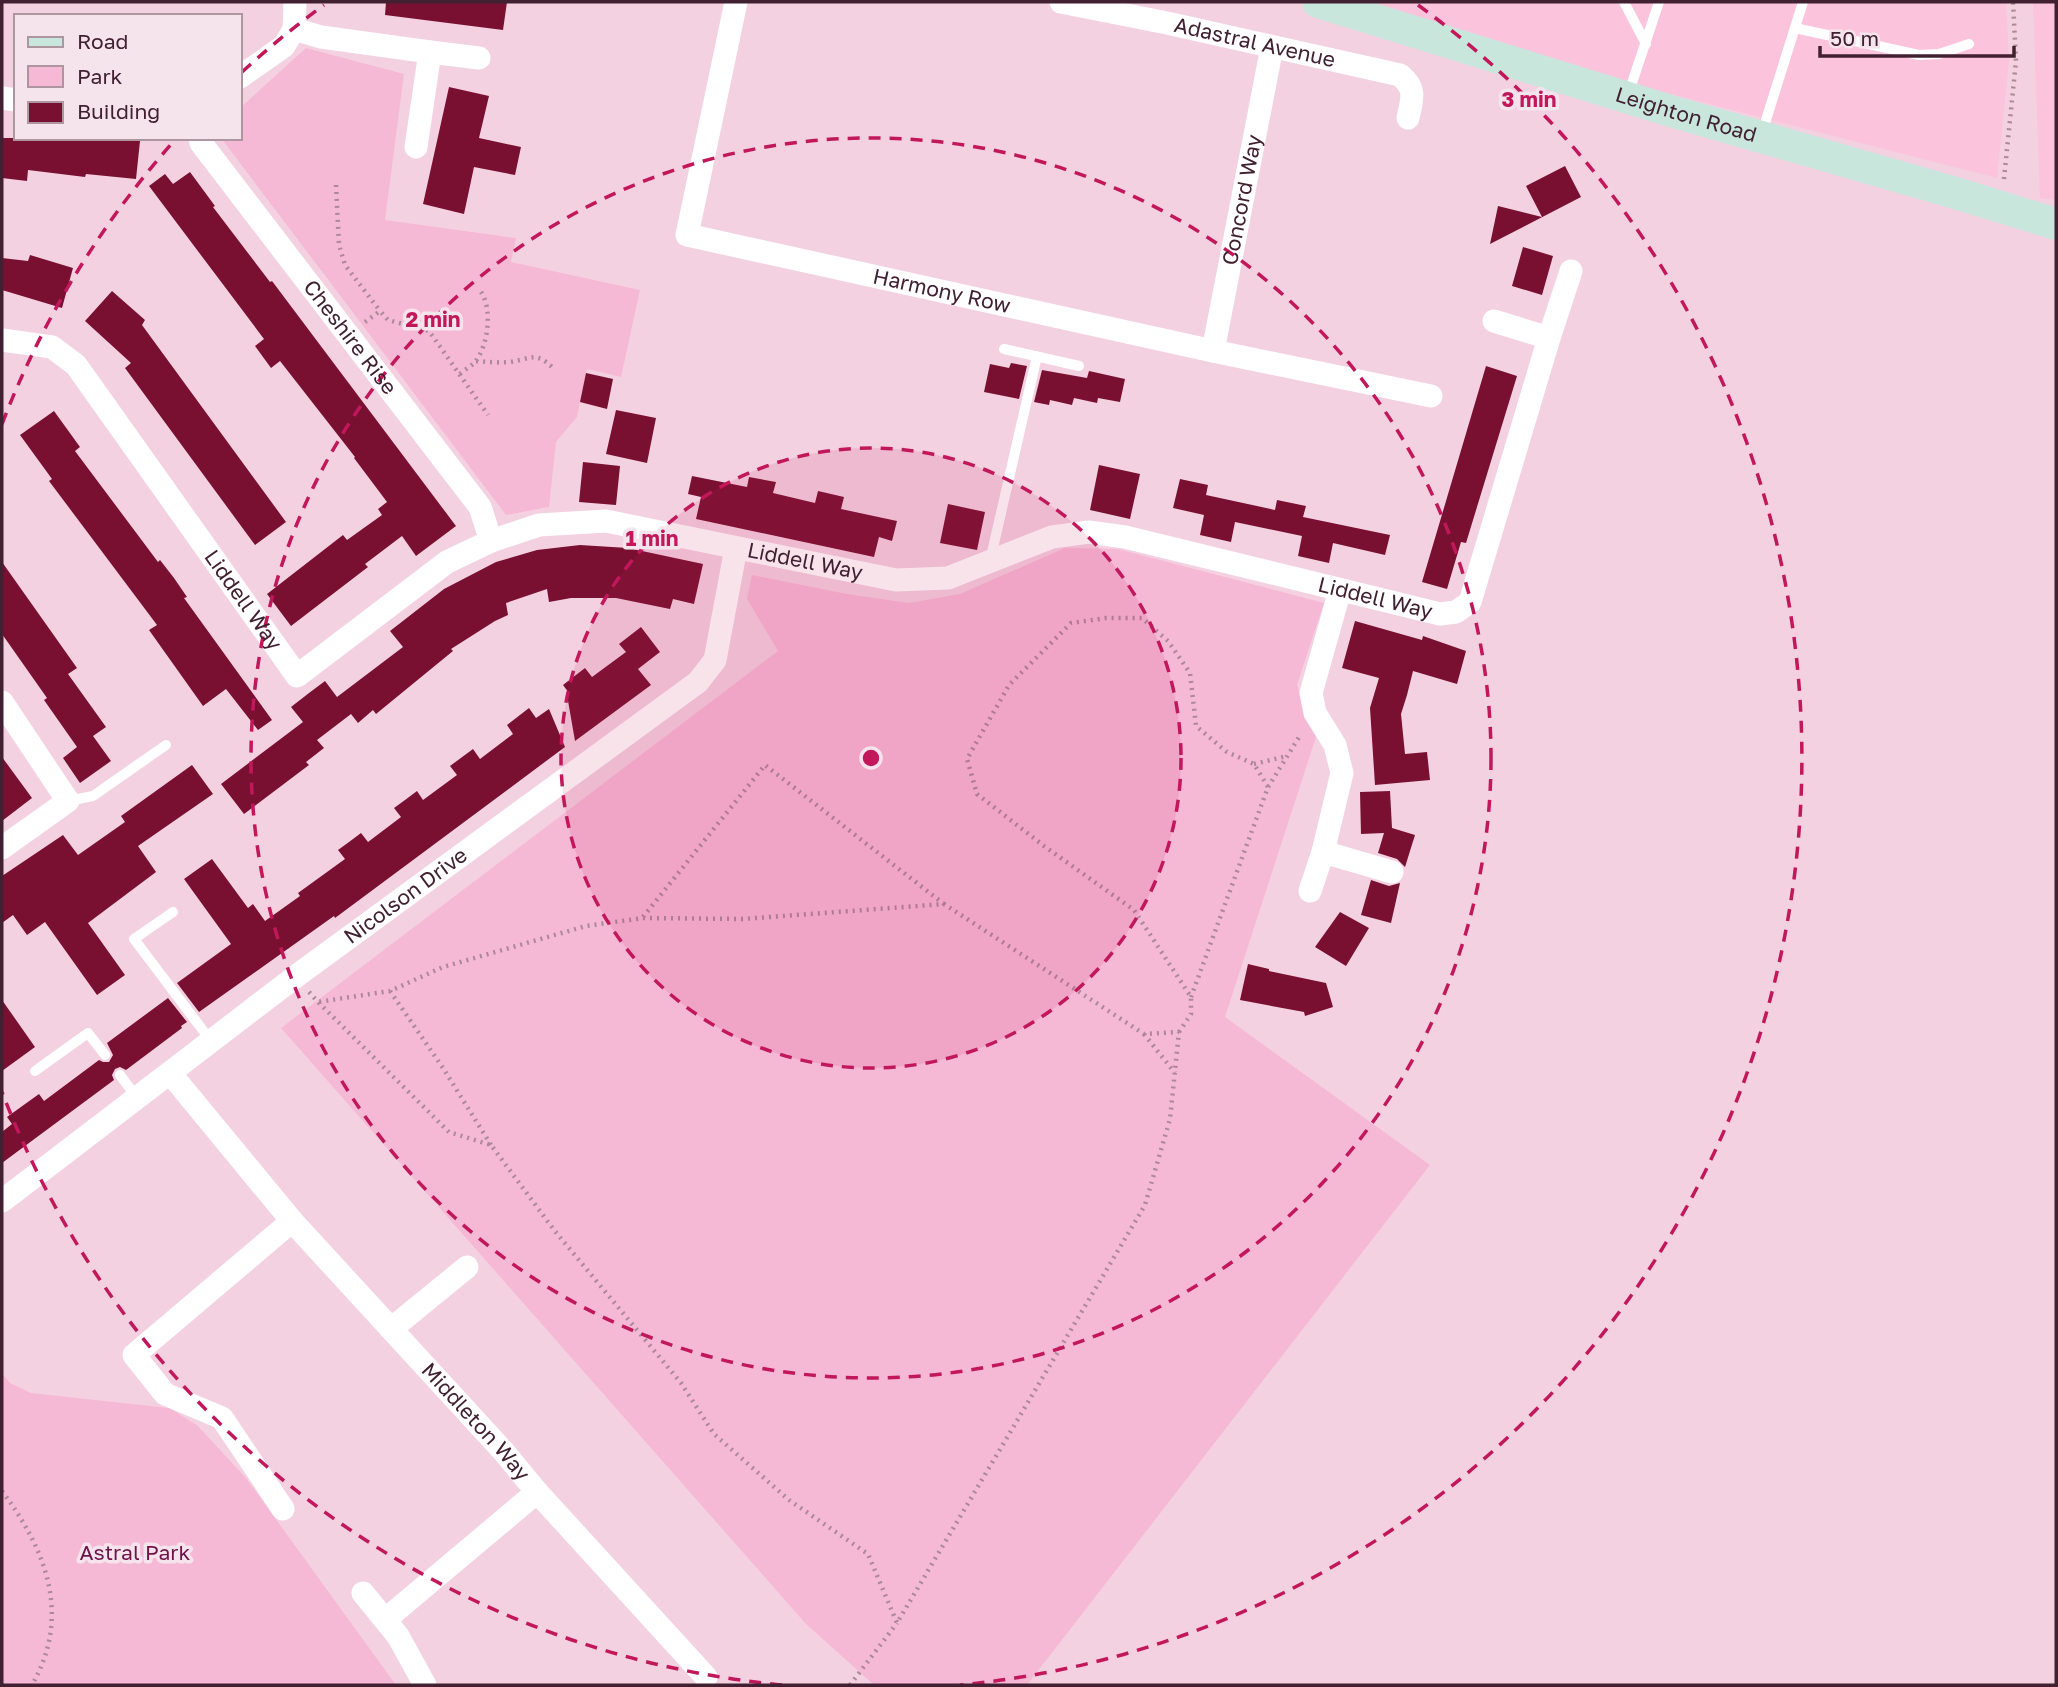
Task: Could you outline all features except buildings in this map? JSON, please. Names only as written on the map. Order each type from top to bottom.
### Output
[{"type":"street","points":[[242,76],[284,47],[293,29],[295,2]]},
{"type":"street","name":"Harmony Row","points":[[736,2],[687,236],[1431,396]]},
{"type":"street","name":"Adastral Avenue","points":[[1061,2],[1170,12],[1272,47],[1400,75],[1409,83],[1412,95],[1408,118]]},
{"type":"street","name":"Leighton Road","points":[[1318,2],[1355,7],[1628,97],[2056,224]]},
{"type":"street","points":[[293,29],[321,37],[479,58]]},
{"type":"street","name":"Concord Way","points":[[1213,351],[1272,47]]},
{"type":"street","points":[[416,147],[430,52]]},
{"type":"street","name":"Cheshire Rise","points":[[200,140],[480,507],[491,541]]},
{"type":"street","points":[[1494,321],[1549,338],[1572,271]]},
{"type":"street","name":"Liddell Way","points":[[2,341],[52,347],[76,365],[297,676],[447,562],[491,541],[539,525],[606,521],[896,580],[948,578],[1052,537],[1089,532],[1125,537],[1440,614],[1457,612],[1470,602],[1549,338]]},
{"type":"street","name":"Nicolson Drive","points":[[2,1200],[211,1041],[698,682],[715,660],[736,548]]},
{"type":"street","points":[[1310,891],[1323,852],[1342,773],[1335,745],[1315,713],[1311,693],[1340,590]]},
{"type":"street","points":[[2,702],[68,801],[2,848]]},
{"type":"street","points":[[1323,852],[1392,872]]},
{"type":"street","name":"Middleton Way","points":[[170,1073],[292,1221],[504,1452],[537,1492],[386,1619]]},
{"type":"street","points":[[283,1509],[222,1418],[165,1394],[134,1355],[292,1221]]},
{"type":"street","points":[[391,1329],[467,1267]]},
{"type":"street","points":[[537,1492],[706,1677]]},
{"type":"street","points":[[363,1593],[386,1619],[425,1685]]},
{"type":"lane","points":[[1624,2],[1646,44]]},
{"type":"lane","points":[[1628,97],[1660,2]]},
{"type":"lane","points":[[1761,136],[1804,2]]},
{"type":"lane","points":[[1795,28],[1919,55],[1939,54],[1969,44]]},
{"type":"lane","points":[[1004,348],[1079,366]]},
{"type":"lane","points":[[989,562],[1038,356]]},
{"type":"lane","points":[[68,801],[93,796],[166,745]]},
{"type":"lane","points":[[173,912],[134,939],[211,1041]]},
{"type":"lane","points":[[35,1071],[88,1033],[105,1055]]},
{"type":"lane","points":[[120,1075],[137,1098]]},
{"type":"path","points":[[2003,191],[2016,61],[2013,2]]},
{"type":"path","points":[[336,185],[339,245],[345,265],[388,320],[429,331],[488,415]]},
{"type":"path","points":[[460,373],[476,361],[486,332],[489,314],[487,300],[481,292]]},
{"type":"path","points":[[347,334],[380,311]]},
{"type":"path","points":[[476,361],[514,361],[534,356],[552,367]]},
{"type":"path","points":[[1191,997],[1134,910],[977,794],[967,759],[1009,685],[1071,623],[1106,618],[1142,618],[1168,641],[1190,673],[1196,726],[1227,752],[1254,764],[1268,787]]},
{"type":"path","points":[[850,1685],[897,1623],[1145,1205],[1170,1119],[1180,1032],[1191,1014],[1191,997],[1268,787],[1315,713]]},
{"type":"path","points":[[1254,764],[1287,756]]},
{"type":"path","points":[[643,918],[765,765],[944,904],[1144,1034],[1175,1073]]},
{"type":"path","points":[[491,1145],[449,1132],[318,1002],[390,991],[456,963],[586,926],[643,918],[743,919],[944,904]]},
{"type":"path","points":[[390,991],[491,1145],[555,1230],[681,1383],[714,1434],[789,1500],[867,1554],[897,1623]]},
{"type":"path","points":[[1144,1034],[1180,1032]]},
{"type":"path","points":[[2,1491],[34,1538],[44,1563],[49,1587],[50,1633],[45,1655],[32,1685]]},
{"type":"shaded area","points":[[1312,2],[2006,2],[2009,61],[1997,178]]},
{"type":"shaded area","points":[[2033,2],[2056,2],[2056,200],[2040,198]]},
{"type":"green space","points":[[306,48],[404,74],[385,220],[516,238],[511,262],[640,290],[621,377],[587,369],[577,417],[556,442],[549,507],[506,515],[223,140],[242,140],[242,106]]},
{"type":"green space","points":[[1065,548],[1118,549],[1324,603],[1297,685],[1316,737],[1225,1017],[1430,1165],[1027,1685],[874,1685],[806,1624],[281,1028],[778,651],[747,599],[752,575],[909,603],[960,594]]},
{"type":"green space","name":"Astral Park","points":[[2,1373],[10,1383],[31,1393],[169,1408],[197,1425],[246,1478],[396,1685],[2,1685]]}]
